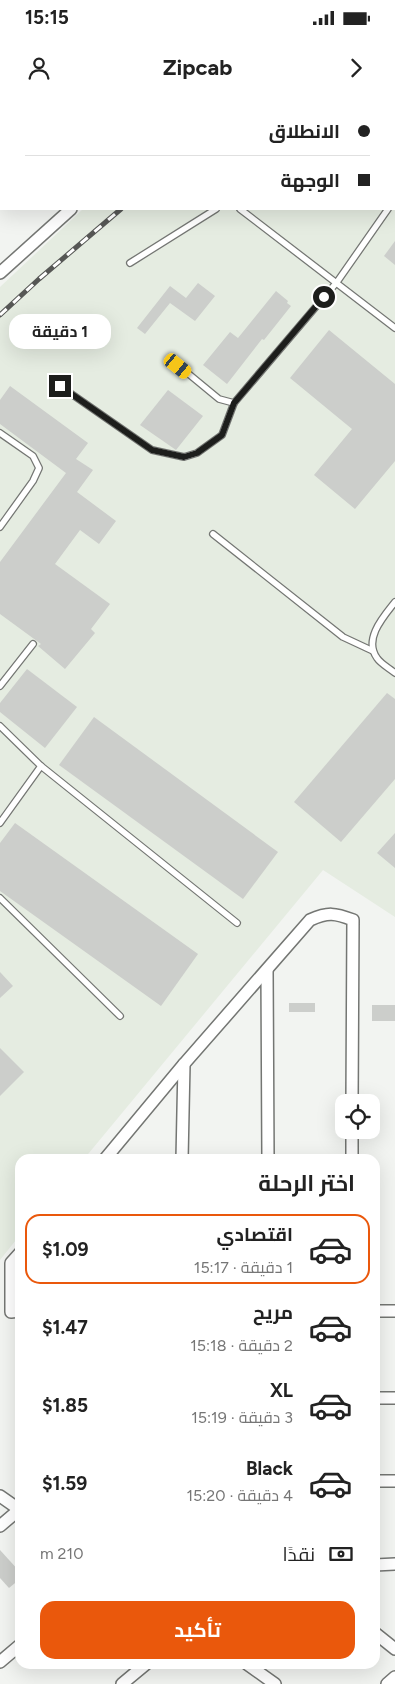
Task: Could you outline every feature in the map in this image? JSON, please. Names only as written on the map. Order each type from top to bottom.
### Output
[{"type":"street","points":[[0,273],[71,210]]},
{"type":"street","points":[[109,1154],[184,1064],[310,920],[336,913],[353,920],[352,1094]]},
{"type":"street","points":[[267,970],[268,1154]]},
{"type":"street","points":[[182,1154],[184,1064]]},
{"type":"street","points":[[352,1139],[352,1154]]},
{"type":"street","points":[[15,1259],[11,1263],[10,1271],[11,1312],[15,1312]]},
{"type":"street","points":[[380,1310],[395,1310]]},
{"type":"street","points":[[380,1398],[395,1398]]},
{"type":"street","points":[[380,1481],[395,1481]]},
{"type":"street","points":[[0,1496],[15,1506]]},
{"type":"street","points":[[0,1526],[15,1514]]},
{"type":"street","points":[[380,1565],[395,1564]]},
{"type":"street","points":[[380,1637],[395,1650]]},
{"type":"street","points":[[0,1662],[15,1649]]},
{"type":"street","points":[[122,1684],[140,1669]]},
{"type":"street","points":[[254,1669],[275,1684]]},
{"type":"street","points":[[388,1684],[395,1677]]},
{"type":"lane","points":[[130,263],[214,210]]},
{"type":"lane","points":[[241,210],[395,328]]},
{"type":"lane","points":[[60,386],[152,450],[184,457],[197,453],[222,435],[234,403],[337,282],[387,210]]},
{"type":"lane","points":[[178,366],[219,399],[234,403]]},
{"type":"lane","points":[[0,433],[32,456],[39,468],[33,481],[0,528]]},
{"type":"lane","points":[[213,534],[343,637],[373,651]]},
{"type":"lane","points":[[395,602],[378,624],[372,641],[373,651],[378,660],[395,673]]},
{"type":"lane","points":[[0,686],[33,644]]},
{"type":"lane","points":[[0,726],[41,766],[237,923]]},
{"type":"lane","points":[[0,822],[41,766]]},
{"type":"lane","points":[[0,898],[120,1016]]},
{"type":"shaded area","points":[[82,210],[395,210],[395,917],[323,870],[88,1154],[15,1154],[15,1241],[0,1260],[0,287]]},
{"type":"building","points":[[395,241],[395,265],[384,256]]},
{"type":"building","points":[[198,283],[215,296],[195,321],[170,303],[145,334],[137,328],[170,286],[186,298]]},
{"type":"building","points":[[276,291],[291,306],[227,384],[203,365],[230,332],[238,338]]},
{"type":"building","points":[[329,330],[395,384],[395,461],[355,509],[314,475],[352,429],[290,378]]},
{"type":"building","points":[[10,386],[88,443],[76,459],[93,470],[77,492],[116,521],[99,544],[80,530],[55,564],[110,604],[91,629],[95,633],[65,669],[38,646],[41,644],[0,614],[0,562],[66,473],[0,424],[0,400]]},
{"type":"building","points":[[168,390],[203,416],[176,450],[140,425]]},
{"type":"building","points":[[27,669],[77,707],[45,748],[0,712],[0,703]]},
{"type":"building","points":[[387,693],[395,699],[395,779],[341,842],[294,802]]},
{"type":"building","points":[[94,717],[278,852],[243,899],[59,765]]},
{"type":"building","points":[[15,823],[198,954],[161,1006],[0,891],[0,843]]},
{"type":"building","points":[[395,833],[395,868],[377,853]]},
{"type":"building","points":[[0,972],[13,986],[0,998]]},
{"type":"building","points":[[289,1003],[315,1003],[315,1012],[289,1012]]},
{"type":"building","points":[[372,1005],[395,1005],[395,1021],[372,1021]]},
{"type":"building","points":[[0,1048],[24,1072],[0,1096]]},
{"type":"building","points":[[0,1550],[15,1566],[15,1583],[9,1588],[0,1578]]},
{"type":"railway","points":[[0,315],[120,210]]},
{"type":"route","points":[[60,386],[152,450],[184,457],[197,453],[222,435],[234,403],[324,297]]}]
